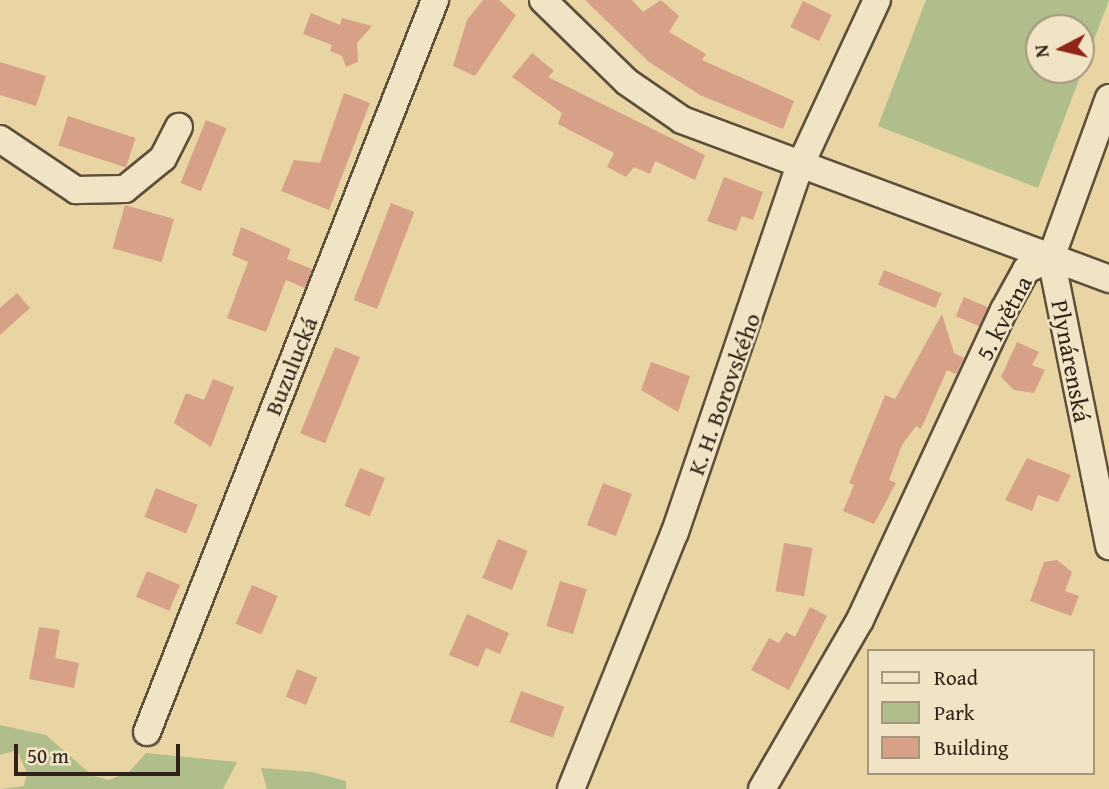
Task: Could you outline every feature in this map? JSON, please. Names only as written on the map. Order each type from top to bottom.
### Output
[{"type":"street","name":"Buzulucká","points":[[147,732],[435,0]]},
{"type":"street","name":"5. května","points":[[543,0],[652,102],[799,168],[1051,258]]},
{"type":"street","name":"K. H. Borovského","points":[[571,789],[675,532],[799,168],[877,0]]},
{"type":"street","points":[[1109,99],[1051,258],[1109,279]]},
{"type":"street","points":[[0,139],[76,190],[125,189],[163,158],[179,127]]},
{"type":"street","name":"5. května","points":[[762,789],[860,620],[1004,310],[1026,270],[1051,258]]},
{"type":"street","name":"Plynárenská","points":[[1051,258],[1109,546]]},
{"type":"green space","points":[[926,0],[1109,0],[1095,37],[1095,14],[1025,14],[1025,84],[1077,84],[1038,188],[878,126]]},
{"type":"green space","points":[[0,725],[46,735],[93,776],[109,780],[130,771],[146,753],[237,762],[223,789],[0,789],[24,786],[27,773],[17,750],[0,755]]},
{"type":"green space","points":[[261,768],[312,772],[346,781],[346,789],[267,789]]},
{"type":"building","points":[[483,0],[499,0],[516,15],[475,76],[453,66],[467,20]]},
{"type":"building","points":[[585,0],[632,0],[643,12],[661,0],[679,16],[669,32],[706,54],[702,60],[794,101],[783,129],[700,95],[649,62]]},
{"type":"building","points":[[803,1],[832,15],[819,41],[790,27]]},
{"type":"building","points":[[311,13],[340,25],[342,18],[372,26],[357,43],[358,62],[346,67],[342,56],[330,51],[332,45],[303,34]]},
{"type":"building","points":[[532,53],[554,71],[548,77],[705,155],[695,180],[655,161],[650,174],[634,167],[626,177],[607,167],[614,153],[558,124],[562,113],[512,77]]},
{"type":"building","points":[[0,62],[46,76],[36,106],[0,95]]},
{"type":"building","points":[[344,93],[370,103],[329,210],[281,191],[294,160],[320,163]]},
{"type":"building","points":[[68,116],[136,138],[126,167],[58,145]]},
{"type":"building","points":[[206,120],[226,128],[201,191],[181,183]]},
{"type":"building","points":[[724,177],[763,192],[753,220],[742,216],[736,231],[707,221]]},
{"type":"building","points":[[391,203],[414,212],[377,309],[354,300]]},
{"type":"building","points":[[125,205],[174,219],[162,262],[113,248]]},
{"type":"building","points":[[241,227],[291,249],[287,259],[312,269],[305,288],[286,280],[266,332],[227,318],[248,262],[232,255]]},
{"type":"building","points":[[884,270],[941,293],[935,308],[878,285]]},
{"type":"building","points":[[17,293],[30,308],[0,335],[0,308]]},
{"type":"building","points":[[964,297],[988,307],[980,326],[956,316]]},
{"type":"building","points":[[942,314],[954,353],[964,358],[956,374],[947,370],[921,429],[916,426],[902,445],[889,480],[896,483],[874,524],[843,511],[854,485],[849,483],[885,395],[895,399]]},
{"type":"building","points":[[1017,342],[1039,352],[1032,365],[1045,370],[1034,393],[1014,390],[1001,377]]},
{"type":"building","points":[[335,347],[360,357],[325,443],[300,433]]},
{"type":"building","points":[[651,362],[690,376],[678,412],[641,390]]},
{"type":"building","points":[[213,379],[234,387],[211,447],[174,423],[186,393],[204,400]]},
{"type":"building","points":[[1027,458],[1071,475],[1058,502],[1038,495],[1032,511],[1005,500]]},
{"type":"building","points":[[360,468],[385,478],[370,516],[345,506]]},
{"type":"building","points":[[603,483],[632,494],[616,536],[587,525]]},
{"type":"building","points":[[156,488],[198,505],[186,534],[144,517]]},
{"type":"building","points":[[498,539],[528,551],[512,590],[482,578]]},
{"type":"building","points":[[784,543],[813,548],[804,596],[775,591]]},
{"type":"building","points":[[1057,560],[1072,572],[1065,591],[1079,596],[1071,616],[1030,601],[1044,562]]},
{"type":"building","points":[[147,571],[180,585],[169,611],[136,597]]},
{"type":"building","points":[[560,581],[587,589],[573,634],[546,626]]},
{"type":"building","points":[[252,585],[278,596],[261,635],[236,624]]},
{"type":"building","points":[[810,607],[827,616],[789,690],[751,670],[769,638],[779,643],[786,632],[795,637]]},
{"type":"building","points":[[467,614],[509,633],[500,654],[486,648],[478,667],[449,655]]},
{"type":"building","points":[[39,627],[60,630],[55,658],[79,663],[74,688],[29,679]]},
{"type":"building","points":[[297,669],[317,677],[306,705],[286,697]]},
{"type":"building","points":[[521,691],[564,707],[553,738],[510,722]]}]
